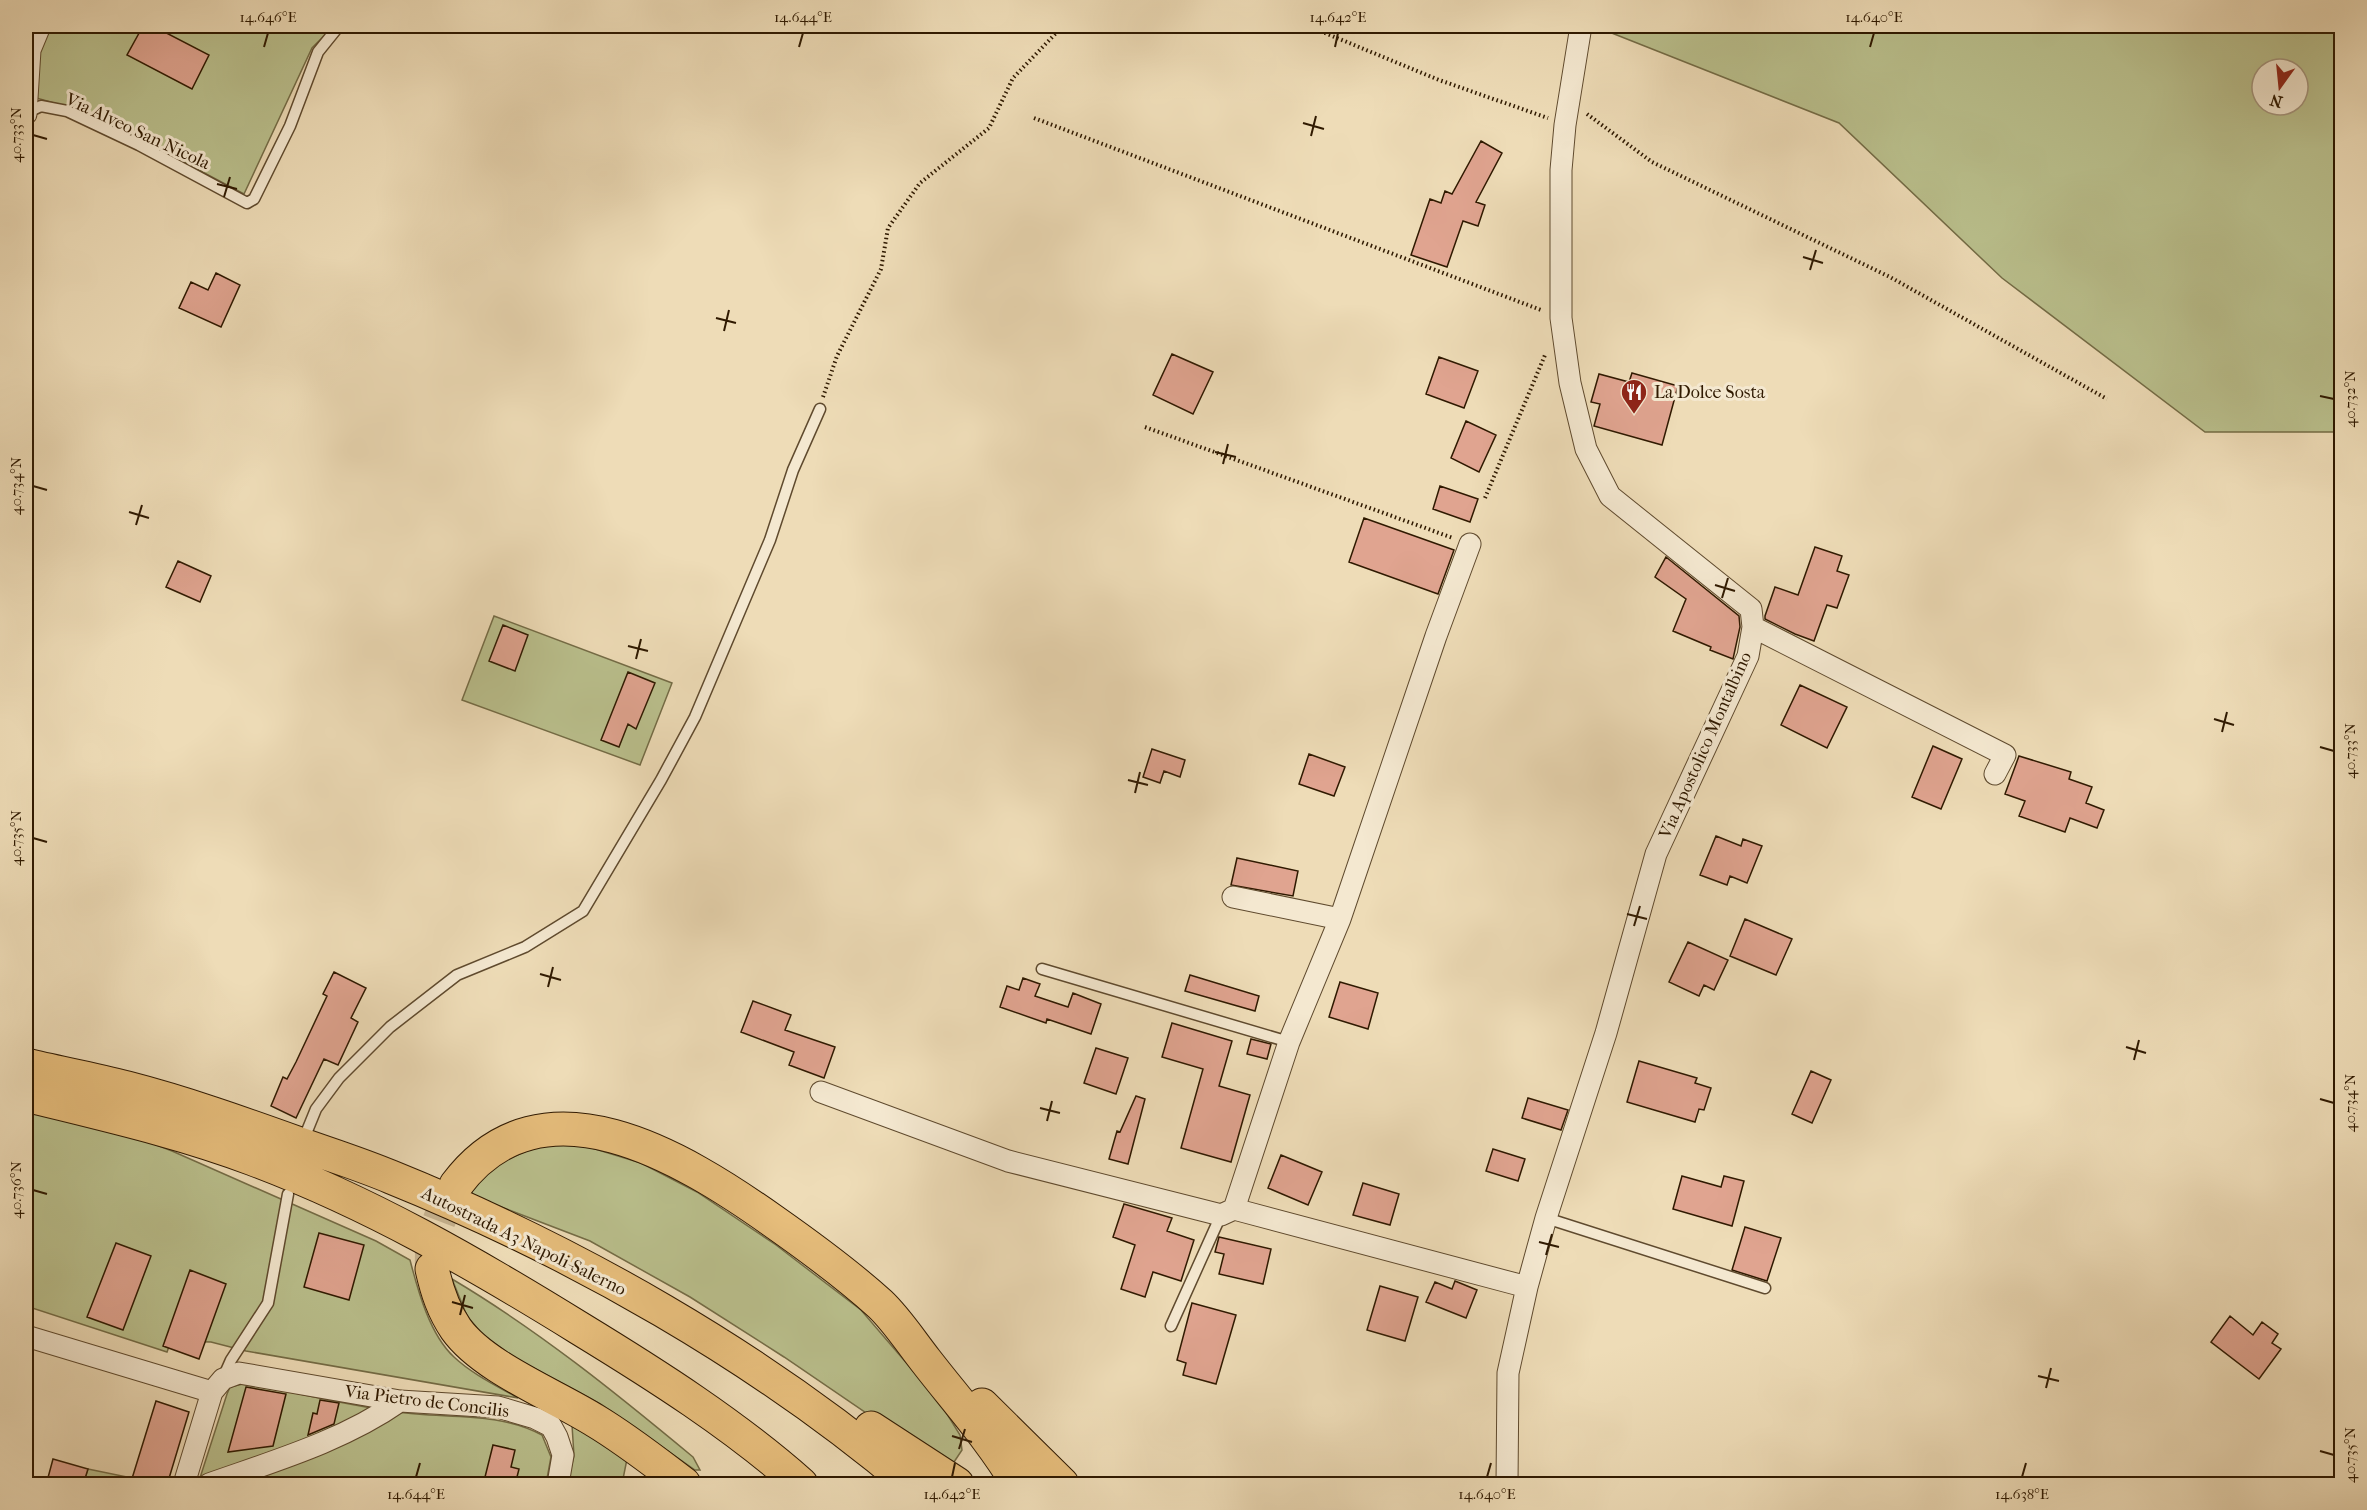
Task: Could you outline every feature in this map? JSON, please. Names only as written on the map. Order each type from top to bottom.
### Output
[{"type":"highway","name":"Autostrada A3 Napoli-Salerno","points":[[26,1065],[127,1088],[272,1134],[390,1176],[490,1220],[632,1293],[767,1377],[838,1428],[910,1485]]},
{"type":"highway","points":[[26,1095],[190,1137],[251,1158],[305,1180],[406,1227],[482,1268],[676,1390],[728,1425],[801,1485]]},
{"type":"highway","points":[[456,1185],[470,1166],[483,1155],[518,1136],[539,1131],[592,1131],[646,1146],[741,1198],[825,1258],[882,1306],[1062,1485]]},
{"type":"highway","points":[[546,1247],[619,1274],[695,1311],[957,1485]]},
{"type":"highway","points":[[432,1269],[445,1311],[457,1330],[468,1341],[505,1369],[595,1420],[627,1441],[684,1485]]},
{"type":"highway","points":[[882,1306],[986,1437],[1018,1485]]},
{"type":"street","points":[[26,114],[30,51],[40,26]]},
{"type":"street","name":"Via Apostolico Montalbino","points":[[1507,1485],[1508,1373],[1527,1287],[1546,1218],[1606,1033],[1656,854],[1748,656],[1753,627],[1750,609],[1610,496],[1586,449],[1570,383],[1561,318],[1561,170],[1581,26]]},
{"type":"street","points":[[1227,1212],[1289,1042],[1340,919],[1436,636],[1470,544]]},
{"type":"street","points":[[1753,627],[2005,755],[1995,774]]},
{"type":"street","points":[[1233,897],[1340,919]]},
{"type":"street","points":[[821,1092],[1008,1161],[1227,1212],[1527,1287]]},
{"type":"street","points":[[26,1336],[217,1385],[184,1485]]},
{"type":"street","name":"Via Pietro de Concilis","points":[[217,1385],[239,1373],[400,1401],[498,1407],[535,1418],[551,1426],[563,1455],[558,1485]]},
{"type":"street","points":[[209,1485],[297,1453],[356,1428],[400,1401]]},
{"type":"lane","name":"Via Alveo San Nicola","points":[[26,114],[41,106],[67,111],[247,203],[254,199],[290,126],[318,52],[339,26]]},
{"type":"lane","points":[[308,1131],[316,1108],[339,1078],[390,1027],[457,975],[525,947],[583,911],[655,790],[695,717],[770,540],[793,470],[820,409]]},
{"type":"lane","points":[[1042,969],[1289,1042]]},
{"type":"lane","points":[[217,1385],[268,1303],[288,1194]]},
{"type":"lane","points":[[1171,1326],[1227,1212]]},
{"type":"lane","points":[[1546,1218],[1765,1288]]},
{"type":"path","points":[[820,409],[828,377],[837,356],[881,269],[888,228],[921,183],[988,128],[1013,78],[1065,26]]},
{"type":"path","points":[[1308,26],[1439,80],[1566,125]]},
{"type":"path","points":[[1969,26],[1982,32],[2014,26]]},
{"type":"path","points":[[1569,101],[1652,162],[1890,278],[2107,399]]},
{"type":"path","points":[[1034,117],[1561,318],[1485,498]]},
{"type":"path","points":[[1145,427],[1470,544]]},
{"type":"green space","points":[[47,26],[334,26],[312,48],[244,194],[142,140],[78,110],[33,97],[36,52]]},
{"type":"green space","points":[[1594,26],[2341,26],[2341,432],[2205,432],[2002,278],[1839,123]]},
{"type":"green space","points":[[494,616],[672,683],[640,765],[462,700]]},
{"type":"green space","points":[[26,1108],[118,1130],[172,1151],[376,1241],[410,1260],[426,1312],[446,1348],[469,1369],[518,1398],[246,1351],[211,1342],[171,1341],[167,1352],[26,1306]]},
{"type":"green space","points":[[540,1145],[582,1145],[641,1163],[697,1192],[776,1245],[861,1310],[939,1401],[960,1435],[962,1450],[954,1462],[925,1453],[784,1357],[690,1297],[590,1241],[475,1197],[469,1189],[484,1170]]},
{"type":"green space","points":[[452,1279],[515,1319],[606,1386],[693,1457],[700,1470],[695,1470],[602,1405],[515,1358],[483,1335],[467,1316]]},
{"type":"green space","points":[[247,1383],[378,1409],[489,1419],[525,1427],[542,1435],[551,1457],[546,1484],[198,1484],[230,1387]]},
{"type":"green space","points":[[572,1425],[627,1459],[622,1484],[567,1484],[574,1456]]},
{"type":"green space","points":[[88,1469],[132,1478],[130,1484],[83,1484]]},
{"type":"building","points":[[143,26],[153,26],[209,55],[192,89],[127,55]]},
{"type":"building","points":[[1481,141],[1502,153],[1476,202],[1485,205],[1478,226],[1463,221],[1447,267],[1411,255],[1430,199],[1441,203],[1445,191],[1452,194]]},
{"type":"building","points":[[216,273],[240,285],[221,327],[179,308],[191,282],[208,290]]},
{"type":"building","points":[[1172,354],[1213,372],[1193,414],[1153,395]]},
{"type":"building","points":[[1439,357],[1478,371],[1464,408],[1426,394]]},
{"type":"building","name":"La Dolce Sosta","points":[[1632,373],[1678,386],[1662,445],[1594,426],[1600,404],[1591,402],[1599,374],[1629,382]]},
{"type":"building","points":[[1466,421],[1496,435],[1479,472],[1451,458]]},
{"type":"building","points":[[1440,486],[1478,499],[1470,522],[1433,509]]},
{"type":"building","points":[[1364,518],[1454,550],[1438,594],[1349,562]]},
{"type":"building","points":[[1815,547],[1842,556],[1837,571],[1849,575],[1837,608],[1827,605],[1814,641],[1765,619],[1765,616],[1775,587],[1798,595]]},
{"type":"building","points":[[1666,557],[1739,616],[1740,627],[1733,659],[1673,631],[1686,599],[1655,577]]},
{"type":"building","points":[[178,561],[211,576],[200,602],[166,587]]},
{"type":"building","points":[[503,625],[528,635],[515,671],[489,661]]},
{"type":"building","points":[[628,672],[655,683],[636,729],[628,724],[619,747],[601,740]]},
{"type":"building","points":[[1800,685],[1847,707],[1827,748],[1781,725]]},
{"type":"building","points":[[1933,746],[1962,759],[1941,809],[1912,797]]},
{"type":"building","points":[[1152,749],[1185,760],[1180,777],[1164,771],[1160,783],[1143,777]]},
{"type":"building","points":[[1309,754],[1345,767],[1334,796],[1299,784]]},
{"type":"building","points":[[2019,756],[2071,772],[2069,779],[2092,787],[2086,803],[2104,810],[2097,828],[2070,818],[2065,832],[2019,816],[2025,801],[2005,794]]},
{"type":"building","points":[[1716,836],[1741,846],[1743,839],[1762,846],[1747,883],[1730,876],[1727,885],[1700,875]]},
{"type":"building","points":[[1237,858],[1298,871],[1293,896],[1231,885]]},
{"type":"building","points":[[1745,919],[1792,939],[1776,975],[1730,956]]},
{"type":"building","points":[[1688,942],[1728,960],[1714,990],[1704,985],[1699,996],[1669,982]]},
{"type":"building","points":[[334,972],[366,988],[351,1018],[358,1022],[338,1065],[324,1059],[296,1118],[271,1106],[283,1077],[287,1079],[296,1062],[327,996],[323,994]]},
{"type":"building","points":[[1190,975],[1259,996],[1255,1011],[1185,991]]},
{"type":"building","points":[[1023,978],[1040,984],[1035,996],[1068,1007],[1073,993],[1101,1004],[1091,1034],[1047,1019],[1046,1023],[1000,1007],[1007,986],[1019,990]]},
{"type":"building","points":[[1340,982],[1378,993],[1368,1029],[1329,1017]]},
{"type":"building","points":[[753,1001],[791,1015],[785,1030],[835,1047],[824,1078],[789,1065],[794,1052],[741,1032]]},
{"type":"building","points":[[1172,1023],[1232,1041],[1219,1086],[1250,1095],[1231,1162],[1181,1148],[1203,1069],[1162,1057]]},
{"type":"building","points":[[1251,1039],[1271,1044],[1267,1059],[1247,1054]]},
{"type":"building","points":[[1096,1048],[1128,1058],[1116,1094],[1084,1083]]},
{"type":"building","points":[[1639,1061],[1697,1078],[1695,1083],[1711,1088],[1704,1110],[1699,1109],[1695,1122],[1627,1102]]},
{"type":"building","points":[[1811,1071],[1831,1080],[1812,1123],[1792,1114]]},
{"type":"building","points":[[1136,1096],[1145,1099],[1128,1164],[1109,1159],[1117,1131],[1120,1132]]},
{"type":"building","points":[[1528,1098],[1568,1110],[1561,1130],[1522,1118]]},
{"type":"building","points":[[1493,1149],[1525,1159],[1518,1181],[1486,1171]]},
{"type":"building","points":[[1281,1155],[1322,1172],[1308,1205],[1268,1188]]},
{"type":"building","points":[[1682,1176],[1721,1187],[1724,1176],[1744,1181],[1732,1226],[1673,1209]]},
{"type":"building","points":[[1363,1183],[1399,1194],[1390,1225],[1353,1215]]},
{"type":"building","points":[[1124,1204],[1172,1218],[1167,1231],[1194,1240],[1181,1281],[1153,1272],[1145,1297],[1121,1289],[1135,1245],[1113,1237]]},
{"type":"building","points":[[1745,1227],[1781,1238],[1767,1281],[1732,1270]]},
{"type":"building","points":[[319,1233],[364,1245],[349,1300],[304,1287]]},
{"type":"building","points":[[1219,1237],[1271,1249],[1263,1284],[1219,1274],[1224,1254],[1215,1252]]},
{"type":"building","points":[[116,1243],[151,1256],[123,1330],[87,1317]]},
{"type":"building","points":[[190,1270],[226,1284],[199,1359],[163,1346]]},
{"type":"building","points":[[1455,1281],[1477,1290],[1466,1318],[1426,1302],[1435,1282],[1452,1289]]},
{"type":"building","points":[[1380,1286],[1418,1297],[1405,1341],[1367,1330]]},
{"type":"building","points":[[1192,1303],[1236,1315],[1216,1384],[1183,1375],[1186,1363],[1177,1360]]},
{"type":"building","points":[[2230,1316],[2253,1335],[2262,1322],[2278,1334],[2272,1343],[2281,1349],[2259,1379],[2211,1342]]},
{"type":"building","points":[[246,1387],[286,1394],[273,1446],[228,1452]]},
{"type":"building","points":[[320,1400],[339,1403],[334,1424],[308,1435],[313,1413],[317,1414]]},
{"type":"building","points":[[156,1401],[189,1412],[167,1485],[130,1485]]},
{"type":"building","points":[[493,1445],[515,1450],[511,1467],[519,1469],[515,1485],[483,1485]]},
{"type":"building","points":[[53,1459],[88,1469],[83,1485],[46,1485]]},
{"type":"tunnel","points":[[432,1269],[434,1236],[441,1215],[456,1185]]},
{"type":"place","name":"La Dolce Sosta","points":[[1634,415]]}]
